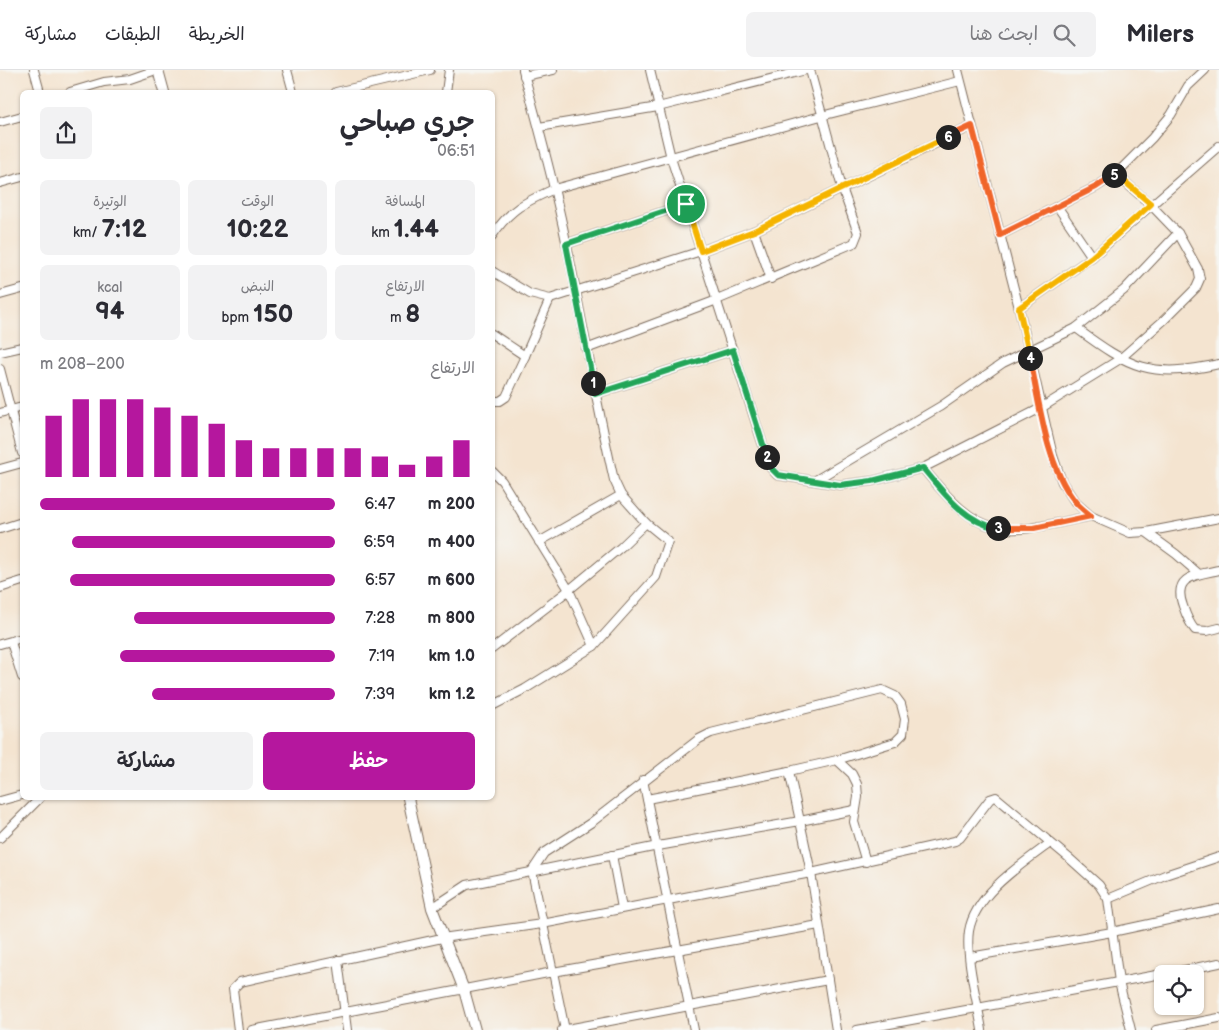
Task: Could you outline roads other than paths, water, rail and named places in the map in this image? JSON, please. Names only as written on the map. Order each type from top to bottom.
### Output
[{"type":"street","points":[[34,70],[39,90]]},
{"type":"street","points":[[77,90],[104,82],[130,79],[157,70],[163,90]]},
{"type":"street","points":[[287,70],[292,90]]},
{"type":"street","points":[[345,90],[430,70]]},
{"type":"street","points":[[446,90],[449,70]]},
{"type":"street","points":[[495,704],[525,689],[594,646],[656,577],[668,541],[646,523],[621,495],[614,480],[554,189],[524,73],[553,70]]},
{"type":"street","points":[[650,70],[671,158],[770,467],[778,475],[814,481],[857,484],[923,468],[1041,408],[1120,359],[1164,320],[1196,288],[1200,279],[1198,269],[1178,233],[1151,204],[1116,174]]},
{"type":"street","points":[[539,126],[658,106],[806,70]]},
{"type":"street","points":[[586,349],[771,279],[854,243],[858,233],[842,188],[810,70]]},
{"type":"street","points":[[958,70],[1019,308],[1041,408],[1062,482],[1075,502],[1091,516],[1130,533],[1146,532],[1219,518]]},
{"type":"street","points":[[1000,235],[1096,187],[1116,174],[1152,138],[1171,115],[1188,86],[1205,70]]},
{"type":"street","points":[[495,232],[503,220],[520,204],[554,189],[821,116],[960,81]]},
{"type":"street","points":[[0,122],[20,117]]},
{"type":"street","points":[[495,273],[530,294],[550,299],[701,251],[754,231],[972,126]]},
{"type":"street","points":[[1019,308],[1092,257],[1219,146]]},
{"type":"street","points":[[0,183],[20,178]]},
{"type":"street","points":[[566,244],[686,204]]},
{"type":"street","points":[[1057,206],[1092,257]]},
{"type":"street","points":[[754,231],[771,279]]},
{"type":"street","points":[[814,481],[941,406],[1003,363],[1076,328],[1124,290],[1178,233]]},
{"type":"street","points":[[0,295],[20,290]]},
{"type":"street","points":[[495,401],[500,401],[506,397],[550,299]]},
{"type":"street","points":[[1076,328],[1120,359],[1157,371],[1175,372],[1219,364]]},
{"type":"street","points":[[495,336],[525,356]]},
{"type":"street","points":[[0,352],[20,347]]},
{"type":"street","points":[[595,394],[733,350]]},
{"type":"street","points":[[0,369],[20,444]]},
{"type":"street","points":[[0,413],[20,408]]},
{"type":"street","points":[[0,469],[20,464]]},
{"type":"street","points":[[923,468],[945,494],[966,514],[992,527],[1006,530],[1034,528],[1091,516]]},
{"type":"street","points":[[495,474],[502,481],[569,590],[594,646]]},
{"type":"street","points":[[539,542],[621,495]]},
{"type":"street","points":[[0,528],[20,523]]},
{"type":"street","points":[[495,647],[569,590],[621,547],[646,523]]},
{"type":"street","points":[[1146,532],[1199,574]]},
{"type":"street","points":[[1219,570],[1199,574],[1186,580],[1180,587],[1179,594],[1189,623],[1195,630],[1207,631],[1219,628]]},
{"type":"street","points":[[0,588],[20,582]]},
{"type":"street","points":[[0,644],[20,639]]},
{"type":"street","points":[[11,642],[20,671]]},
{"type":"street","points":[[647,800],[837,760],[895,742],[903,734],[905,719],[901,704],[895,696],[882,690],[716,731],[699,739],[643,780],[592,822],[544,852],[538,859],[532,872],[564,1030],[828,980]]},
{"type":"street","points":[[837,760],[852,774],[857,784],[858,797],[854,810],[854,822],[866,862]]},
{"type":"street","points":[[789,770],[811,873],[836,1030]]},
{"type":"street","points":[[643,780],[669,898],[694,1030]]},
{"type":"street","points":[[0,801],[20,796]]},
{"type":"street","points":[[238,1030],[233,988],[236,984],[442,938],[542,924],[669,898],[866,862],[954,841],[960,838],[990,799],[996,797],[1098,885],[1108,900],[1119,982],[1131,1030]]},
{"type":"street","points":[[0,838],[38,800]]},
{"type":"street","points":[[408,800],[432,908],[442,938],[464,990],[475,1030]]},
{"type":"street","points":[[432,908],[467,884],[854,810]]},
{"type":"street","points":[[982,1030],[970,957],[969,931],[988,894],[1004,877],[1050,843]]},
{"type":"street","points":[[612,855],[622,908]]},
{"type":"street","points":[[1108,900],[1165,875],[1219,857]]},
{"type":"street","points":[[970,957],[1112,932],[1219,909]]},
{"type":"street","points":[[252,1030],[553,972],[819,925]]},
{"type":"street","points":[[338,960],[347,1030]]},
{"type":"street","points":[[1204,966],[1219,963]]},
{"type":"street","points":[[856,1030],[1154,976]]},
{"type":"street","points":[[1156,1030],[1219,1018]]}]
